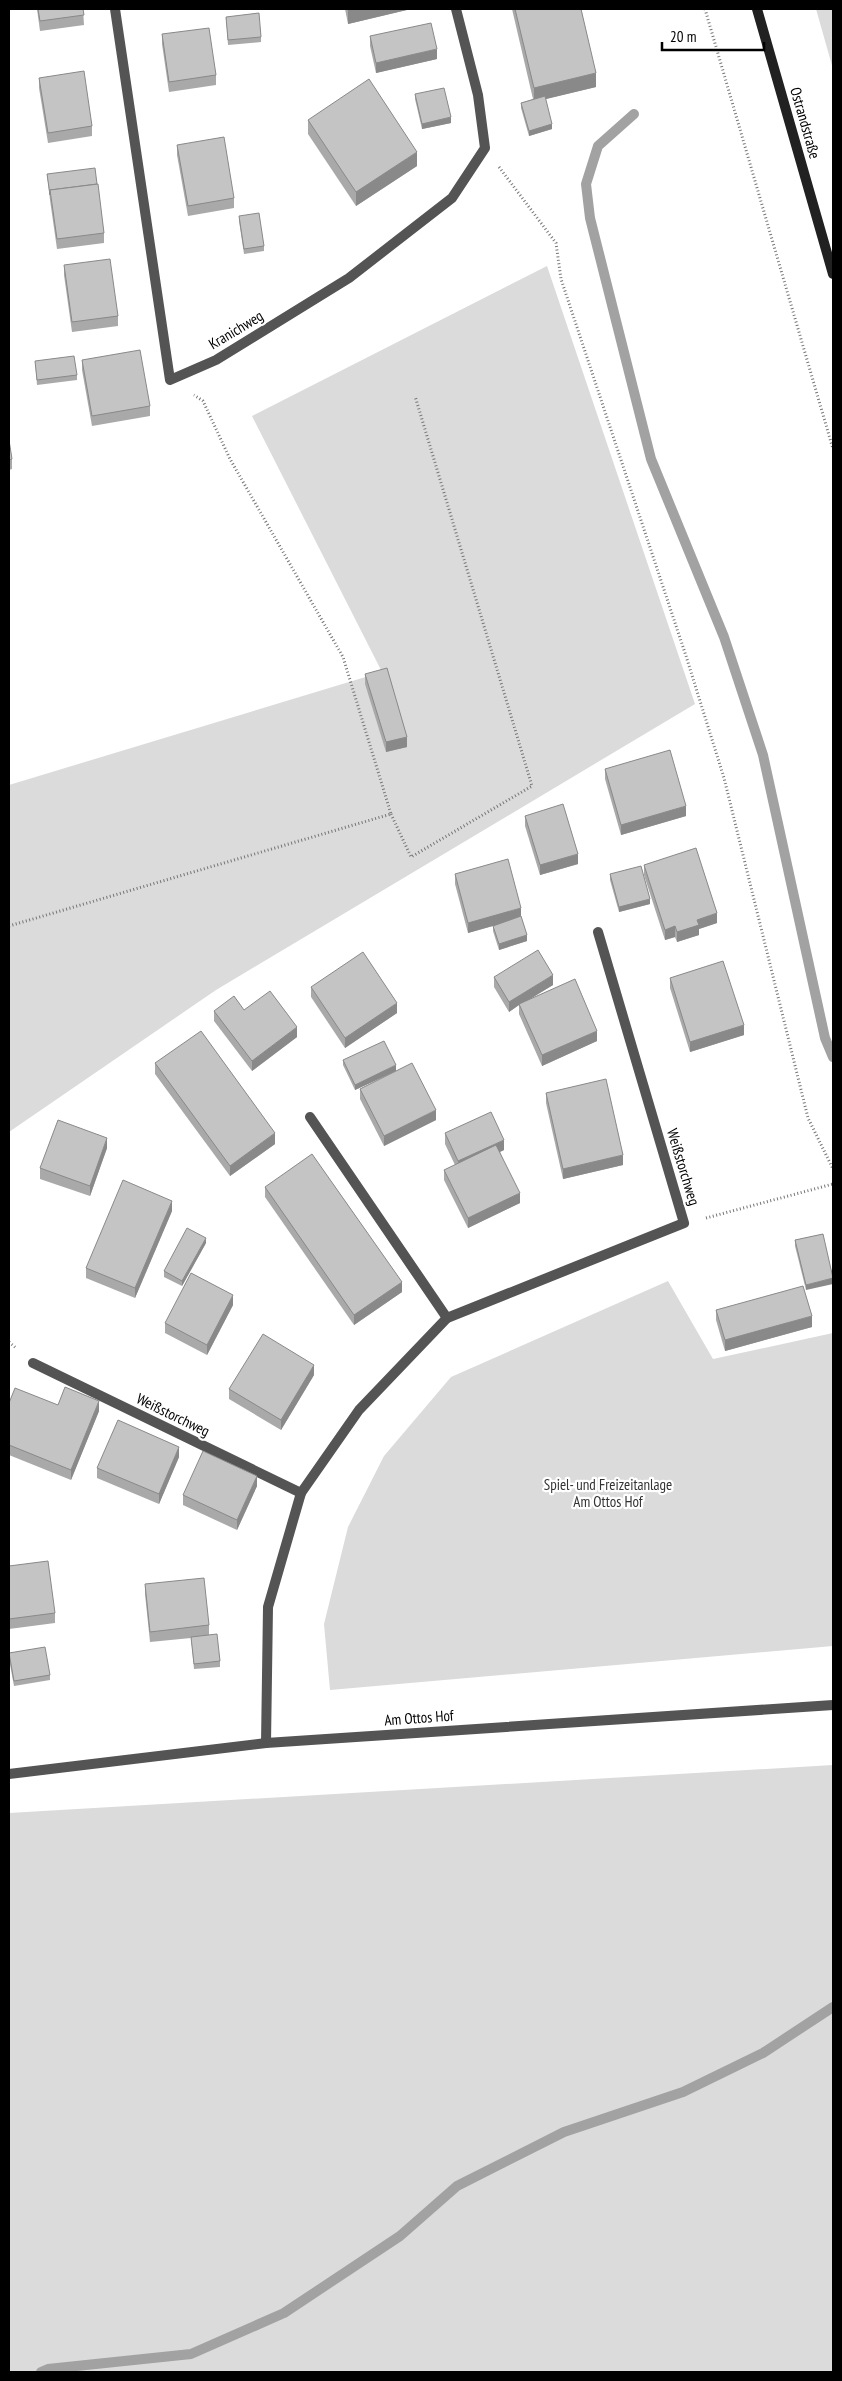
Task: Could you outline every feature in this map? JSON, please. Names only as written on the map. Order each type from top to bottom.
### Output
[{"type":"main road","name":"Ostrandstraße","points":[[757,9],[833,274]]},
{"type":"street","points":[[114,9],[170,380]]},
{"type":"street","points":[[456,9],[478,95],[485,148]]},
{"type":"street","name":"Kranichweg","points":[[170,380],[216,360],[349,278],[452,198],[485,148]]},
{"type":"street","name":"Weißstorchweg","points":[[266,1743],[268,1607],[301,1493],[359,1410],[447,1318],[684,1223],[598,932]]},
{"type":"street","points":[[310,1117],[447,1318]]},
{"type":"street","name":"Weißstorchweg","points":[[33,1363],[301,1493]]},
{"type":"street","name":"Am Ottos Hof","points":[[9,1774],[266,1743],[833,1704]]},
{"type":"path","points":[[705,9],[833,449]]},
{"type":"path","points":[[485,148],[556,243],[561,279],[686,656],[724,778],[808,1118],[833,1169]]},
{"type":"path","points":[[170,380],[203,402],[230,459],[343,657],[391,814],[411,857],[532,786],[415,396]]},
{"type":"path","points":[[9,926],[391,814]]},
{"type":"path","points":[[684,1223],[833,1184]]},
{"type":"green space","points":[[816,9],[833,9],[833,69]]},
{"type":"green space","points":[[547,266],[695,704],[216,990],[9,1132],[9,785],[382,672],[252,416]]},
{"type":"green space","name":"Spiel- und Freizeitanlage Am Ottos Hof","points":[[668,1281],[713,1359],[833,1333],[833,1646],[330,1690],[324,1624],[348,1527],[384,1456],[451,1377]]},
{"type":"green space","points":[[833,1765],[833,2372],[9,2372],[9,1813]]},
{"type":"building","points":[[38,9],[83,9],[84,15],[40,21]]},
{"type":"building","points":[[515,9],[581,9],[596,73],[534,88]]},
{"type":"building","points":[[259,13],[261,37],[228,40],[226,17]]},
{"type":"building","points":[[431,23],[437,49],[376,63],[370,36]]},
{"type":"building","points":[[209,28],[216,75],[169,82],[162,34]]},
{"type":"building","points":[[84,71],[92,126],[48,133],[39,78]]},
{"type":"building","points":[[369,79],[417,152],[356,192],[308,120]]},
{"type":"building","points":[[444,88],[451,117],[422,124],[415,94]]},
{"type":"building","points":[[545,96],[552,124],[529,131],[521,103]]},
{"type":"building","points":[[224,137],[234,198],[188,206],[177,145]]},
{"type":"building","points":[[95,168],[97,184],[50,190],[50,195],[47,174]]},
{"type":"building","points":[[98,184],[104,233],[57,239],[50,190]]},
{"type":"building","points":[[259,213],[264,246],[244,249],[239,216]]},
{"type":"building","points":[[110,259],[118,316],[72,322],[64,265]]},
{"type":"building","points":[[140,350],[150,406],[92,416],[82,360]]},
{"type":"building","points":[[74,356],[77,375],[37,380],[35,361]]},
{"type":"building","points":[[9,440],[12,459],[9,460]]},
{"type":"building","points":[[387,668],[407,737],[386,742],[365,674]]},
{"type":"building","points":[[670,750],[686,806],[621,825],[605,769]]},
{"type":"building","points":[[563,804],[578,854],[540,865],[525,816]]},
{"type":"building","points":[[696,848],[717,913],[697,920],[699,925],[677,932],[675,926],[665,930],[644,865]]},
{"type":"building","points":[[508,859],[521,908],[468,923],[455,874]]},
{"type":"building","points":[[641,866],[650,899],[619,907],[610,874]]},
{"type":"building","points":[[521,916],[527,935],[499,944],[493,926]]},
{"type":"building","points":[[538,950],[553,975],[509,1002],[494,977]]},
{"type":"building","points":[[363,952],[397,1003],[345,1038],[311,987]]},
{"type":"building","points":[[723,961],[744,1025],[690,1042],[670,978]]},
{"type":"building","points":[[575,979],[597,1031],[542,1055],[519,1004]]},
{"type":"building","points":[[270,991],[297,1027],[252,1061],[214,1011],[234,996],[244,1010]]},
{"type":"building","points":[[201,1031],[275,1133],[230,1166],[155,1063]]},
{"type":"building","points":[[384,1041],[396,1065],[355,1085],[343,1060]]},
{"type":"building","points":[[412,1063],[436,1110],[384,1136],[360,1089]]},
{"type":"building","points":[[606,1079],[623,1155],[563,1169],[546,1093]]},
{"type":"building","points":[[491,1112],[504,1140],[458,1161],[445,1133]]},
{"type":"building","points":[[58,1120],[107,1138],[90,1186],[40,1168]]},
{"type":"building","points":[[496,1145],[520,1193],[468,1218],[444,1170]]},
{"type":"building","points":[[312,1154],[402,1282],[354,1315],[265,1187]]},
{"type":"building","points":[[123,1180],[172,1201],[135,1288],[86,1268]]},
{"type":"building","points":[[187,1228],[206,1238],[182,1281],[164,1271]]},
{"type":"building","points":[[823,1234],[833,1278],[806,1285],[795,1240]]},
{"type":"building","points":[[191,1273],[233,1295],[207,1345],[165,1323]]},
{"type":"building","points":[[803,1286],[812,1316],[725,1340],[716,1310]]},
{"type":"building","points":[[263,1334],[314,1365],[281,1420],[229,1389]]},
{"type":"building","points":[[65,1387],[99,1401],[71,1470],[9,1445],[9,1403],[15,1388],[58,1405]]},
{"type":"building","points":[[118,1420],[179,1447],[159,1494],[97,1468]]},
{"type":"building","points":[[203,1451],[257,1476],[237,1520],[183,1495]]},
{"type":"building","points":[[48,1561],[55,1613],[9,1619],[9,1566]]},
{"type":"building","points":[[204,1578],[209,1625],[150,1632],[145,1584]]},
{"type":"building","points":[[217,1634],[220,1661],[194,1664],[191,1637]]},
{"type":"building","points":[[45,1647],[50,1675],[14,1681],[9,1653]]},
{"type":"waterway","points":[[634,114],[598,146],[586,184],[590,218],[651,459],[724,637],[763,755],[825,1038],[833,1057]]},
{"type":"waterway","points":[[41,2372],[48,2369],[191,2354],[284,2313],[400,2236],[457,2186],[564,2132],[683,2092],[763,2053],[833,2007]]}]
